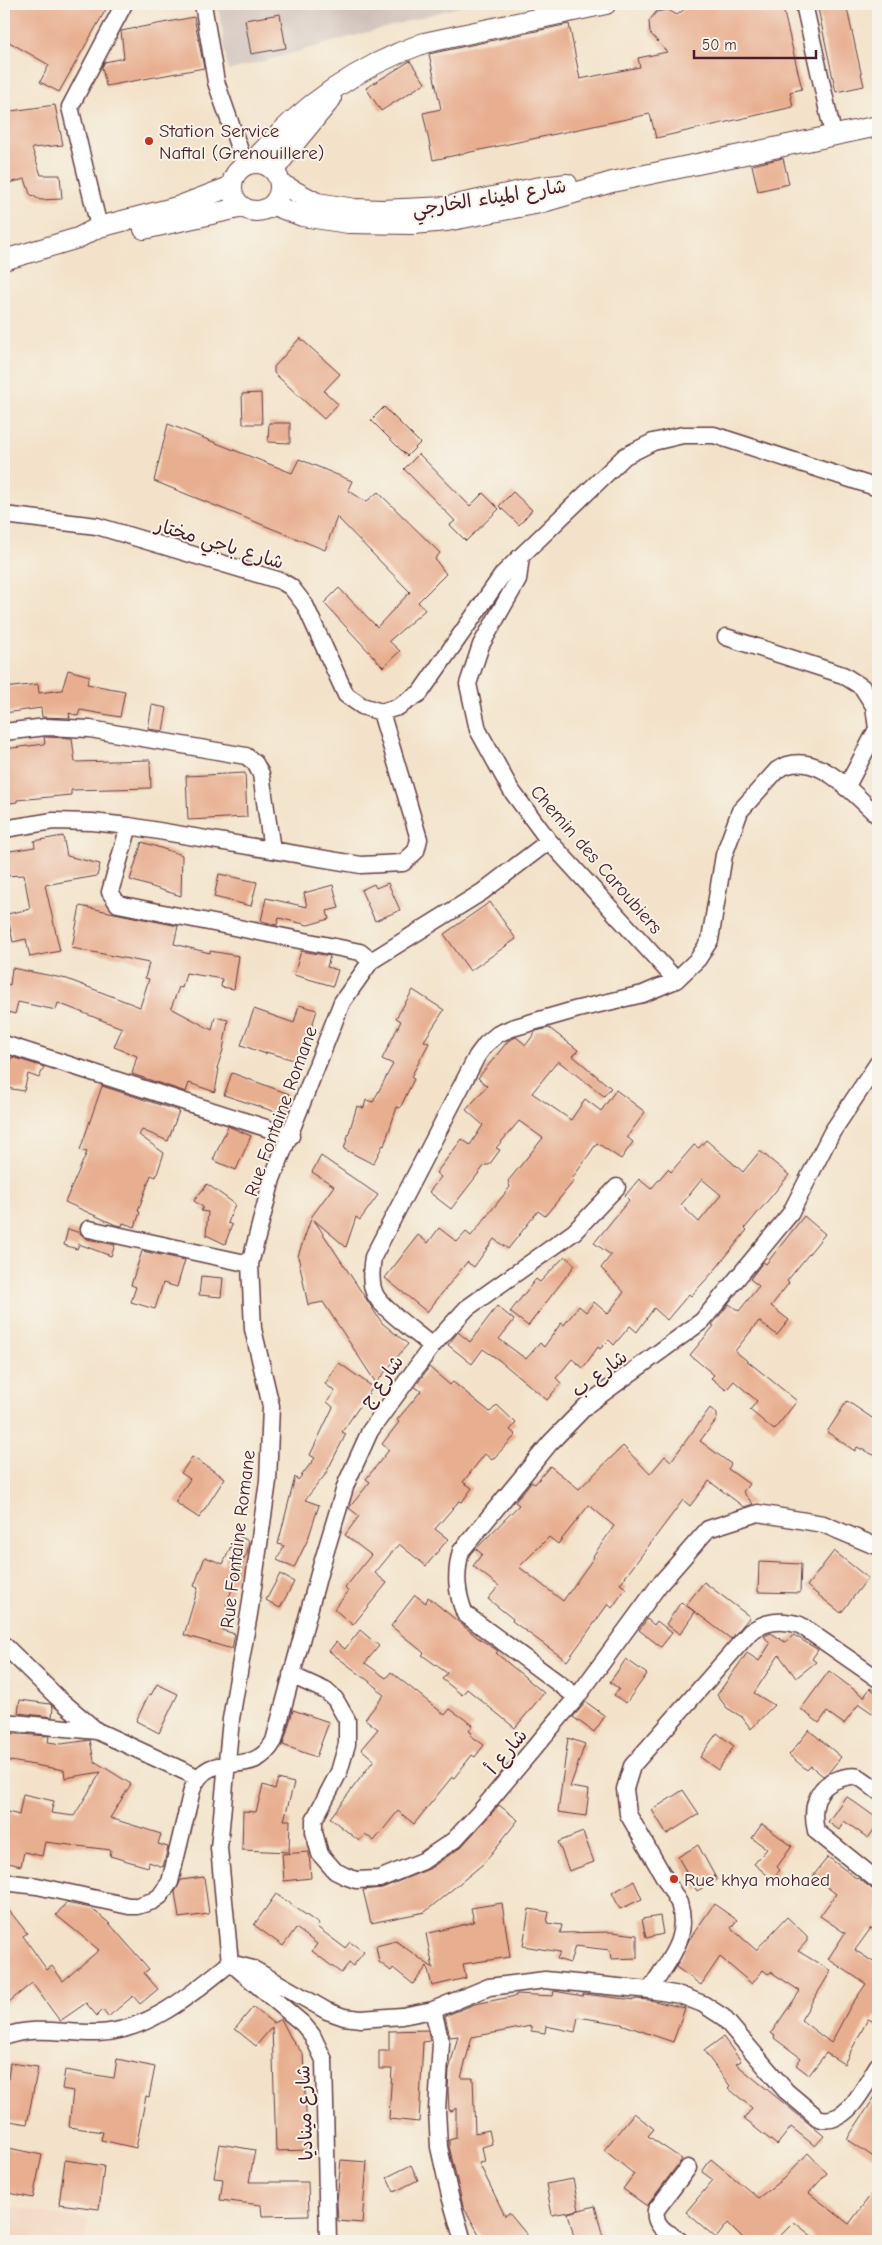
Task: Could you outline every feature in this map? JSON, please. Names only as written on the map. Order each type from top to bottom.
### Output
[{"type":"street","points":[[99,227],[70,107],[124,4]]},
{"type":"street","points":[[203,4],[216,82],[249,164]]},
{"type":"street","points":[[285,139],[278,177],[280,192],[273,205],[259,211],[243,207],[237,202],[232,186],[236,174],[285,139],[321,97],[379,62],[424,43],[606,4]]},
{"type":"street","points":[[804,4],[833,134]]},
{"type":"street","name":"شارع الميناء الخارجي","points":[[273,205],[302,216],[327,221],[379,225],[447,221],[540,203],[612,182],[878,126]]},
{"type":"street","points":[[249,164],[260,162],[278,177]]},
{"type":"street","name":"شارع الميناء الخارجي","points":[[278,177],[317,203],[355,209],[382,210],[446,207],[535,188],[612,182]]},
{"type":"street","points":[[4,260],[78,238],[99,227],[152,214],[232,186]]},
{"type":"street","points":[[78,238],[102,239],[243,207]]},
{"type":"street","points":[[4,830],[53,821],[92,822],[129,826],[361,865],[398,864],[413,856],[419,840],[381,712],[398,707],[420,693],[503,574],[625,456],[653,442],[683,435],[714,435],[878,488]]},
{"type":"street","name":"شارع باجي مختار","points":[[4,515],[98,526],[281,581],[291,587],[305,605],[346,695],[362,706],[381,712]]},
{"type":"street","name":"Chemin des Caroubiers","points":[[521,556],[518,580],[481,645],[468,684],[478,730],[511,790],[549,841],[676,980]]},
{"type":"street","points":[[726,637],[843,675],[862,687],[874,706],[877,729],[846,788]]},
{"type":"street","points":[[4,732],[46,727],[90,729],[246,756],[255,763],[261,774],[272,850]]},
{"type":"street","points":[[432,1346],[377,1299],[371,1278],[373,1257],[477,1056],[486,1044],[498,1034],[512,1028],[578,1009],[643,994],[676,980],[698,958],[710,940],[724,855],[740,811],[777,770],[791,763],[807,763],[822,769],[878,816]]},
{"type":"street","points":[[129,826],[110,892],[118,904],[360,952],[371,961]]},
{"type":"street","name":"Rue Fontaine Romane","points":[[230,1962],[219,1848],[226,1764],[268,1481],[271,1406],[253,1329],[250,1264],[272,1179],[291,1136],[342,1002],[371,961],[482,892],[549,841]]},
{"type":"street","points":[[4,1044],[291,1136]]},
{"type":"street","name":"شارع ب","points":[[577,1698],[465,1614],[459,1599],[456,1583],[461,1551],[550,1443],[588,1404],[702,1321],[790,1214],[832,1132],[878,1063]]},
{"type":"street","name":"شارع ج","points":[[197,1778],[211,1768],[226,1764],[250,1763],[258,1760],[274,1741],[290,1675],[346,1484],[370,1431],[432,1346],[467,1308],[574,1232],[617,1187]]},
{"type":"street","points":[[89,1228],[250,1264]]},
{"type":"street","name":"شارع أ","points":[[290,1675],[326,1691],[335,1699],[347,1720],[347,1744],[338,1772],[314,1820],[314,1832],[320,1854],[335,1871],[356,1880],[373,1880],[388,1876],[423,1861],[454,1840],[577,1698],[659,1585],[708,1529],[758,1513],[823,1524],[873,1545]]},
{"type":"street","points":[[650,1990],[678,1945],[682,1930],[682,1916],[678,1903],[628,1814],[625,1789],[632,1766],[750,1632],[768,1622],[790,1622],[800,1625],[878,1678]]},
{"type":"street","points":[[4,1645],[57,1697],[97,1731],[197,1778],[192,1790],[170,1882],[160,1896],[153,1901],[137,1906],[129,1906],[37,1886],[4,1882]]},
{"type":"street","points":[[4,1722],[97,1731]]},
{"type":"street","points":[[878,1791],[858,1777],[846,1777],[835,1780],[825,1787],[818,1796],[813,1820],[816,1831],[878,1881]]},
{"type":"street","points":[[4,2037],[16,2032],[31,2030],[100,2033],[127,2028],[159,2015],[230,1962],[253,1969],[327,2011],[344,2017],[379,2019],[433,2010],[490,1987],[545,1980],[650,1990],[680,1995],[703,2004],[723,2018],[786,2091],[818,2118],[823,2119],[834,2120],[843,2115],[878,2064]]},
{"type":"street","name":"شارع ميناديا","points":[[230,1962],[303,2024],[319,2047],[324,2060],[328,2241]]},
{"type":"street","points":[[433,2010],[441,2043],[437,2110],[439,2147],[463,2241]]},
{"type":"street","points":[[680,2241],[656,2224],[654,2217],[656,2210],[688,2168]]},
{"type":"shaded area","points":[[218,4],[469,4],[228,71]]},
{"type":"shaded area","points":[[4,2206],[89,2220],[84,2241],[4,2241]]},
{"type":"building","points":[[4,4],[109,4],[59,92],[40,82],[49,65],[4,39]]},
{"type":"building","points":[[691,4],[782,4],[802,89],[790,92],[793,107],[656,138],[650,114],[433,160],[423,113],[441,109],[429,54],[569,24],[580,79],[640,67],[638,58],[667,52],[650,33],[649,21],[656,12],[668,10],[677,15]]},
{"type":"building","points":[[817,4],[846,4],[864,86],[836,92]]},
{"type":"building","points":[[280,14],[286,48],[251,54],[245,20]]},
{"type":"building","points":[[194,17],[204,68],[106,86],[102,67],[105,62],[124,58],[121,31]]},
{"type":"building","points":[[410,61],[425,83],[381,111],[366,88]]},
{"type":"building","points":[[55,105],[63,145],[32,148],[41,175],[60,175],[62,199],[40,200],[30,194],[25,179],[4,184],[4,112]]},
{"type":"building","points":[[783,158],[789,184],[758,191],[752,165]]},
{"type":"building","points":[[300,338],[340,374],[324,391],[338,404],[324,419],[274,373],[274,367]]},
{"type":"building","points":[[261,393],[262,424],[243,424],[242,394]]},
{"type":"building","points":[[384,407],[420,443],[407,456],[371,420]]},
{"type":"building","points":[[269,423],[290,423],[290,443],[268,442]]},
{"type":"building","points":[[168,424],[292,473],[299,459],[352,481],[348,490],[366,502],[378,492],[440,553],[435,559],[446,574],[418,602],[425,610],[389,641],[400,651],[383,667],[324,603],[339,588],[377,627],[410,592],[337,517],[325,550],[154,481]]},
{"type":"building","points":[[419,454],[470,506],[483,493],[499,509],[466,541],[450,525],[455,521],[404,469]]},
{"type":"building","points":[[513,492],[532,510],[519,525],[499,506]]},
{"type":"building","points":[[68,670],[90,676],[87,684],[125,691],[120,717],[80,710],[78,716],[69,713],[70,718],[42,717],[41,708],[4,713],[4,688],[38,684],[39,693],[62,690]]},
{"type":"building","points":[[152,705],[167,708],[163,731],[148,729]]},
{"type":"building","points":[[44,737],[72,738],[75,762],[150,760],[151,788],[71,790],[71,795],[17,800],[17,802],[4,804],[4,749],[45,744]]},
{"type":"building","points":[[245,773],[247,817],[188,820],[186,776]]},
{"type":"building","points":[[63,836],[67,856],[100,864],[97,876],[45,885],[60,951],[30,957],[26,939],[13,942],[7,914],[30,909],[24,875],[4,876],[4,852],[35,847],[34,841]]},
{"type":"building","points":[[142,842],[182,855],[181,896],[130,880]]},
{"type":"building","points":[[219,874],[257,882],[251,906],[214,897]]},
{"type":"building","points":[[388,883],[400,910],[375,921],[361,890],[374,884],[376,888]]},
{"type":"building","points":[[333,885],[339,908],[327,911],[329,919],[308,925],[279,918],[277,925],[261,921],[266,898],[307,907],[304,893]]},
{"type":"building","points":[[490,902],[516,939],[470,971],[444,934]]},
{"type":"building","points":[[80,906],[178,926],[174,944],[210,953],[210,951],[239,956],[234,989],[221,987],[222,979],[186,973],[182,988],[179,987],[171,1008],[212,1030],[215,1017],[228,1020],[223,1050],[217,1068],[219,1069],[215,1092],[189,1083],[186,1092],[132,1074],[137,1056],[114,1047],[122,1028],[58,1003],[56,1010],[18,1002],[15,1014],[4,1011],[4,983],[10,985],[12,968],[67,979],[140,1007],[149,979],[145,978],[149,963],[72,948]]},
{"type":"building","points":[[301,951],[330,956],[327,967],[338,970],[333,986],[294,975]]},
{"type":"building","points":[[413,990],[444,1010],[424,1041],[429,1043],[411,1077],[414,1079],[400,1108],[397,1107],[384,1146],[373,1164],[344,1149],[357,1106],[364,1108],[366,1100],[373,1102],[393,1064],[382,1059],[401,1021],[396,1018]]},
{"type":"building","points":[[299,1005],[317,1010],[301,1062],[266,1052],[266,1054],[241,1045],[254,1009],[294,1023]]},
{"type":"building","points":[[549,1028],[578,1050],[573,1056],[611,1088],[604,1096],[558,1061],[532,1093],[571,1120],[585,1099],[601,1111],[616,1090],[645,1112],[627,1137],[633,1142],[621,1159],[597,1143],[572,1179],[574,1181],[545,1216],[538,1211],[508,1249],[494,1239],[474,1267],[467,1262],[427,1312],[385,1278],[418,1235],[428,1243],[439,1228],[457,1242],[466,1232],[471,1236],[510,1187],[508,1181],[543,1138],[519,1121],[496,1148],[500,1150],[489,1165],[485,1165],[451,1209],[429,1192],[441,1177],[436,1173],[462,1139],[470,1145],[483,1125],[466,1110],[487,1086],[478,1078],[508,1041],[516,1037],[526,1045],[536,1031]]},
{"type":"building","points":[[12,1057],[44,1067],[39,1078],[28,1074],[24,1091],[6,1088]]},
{"type":"building","points":[[232,1073],[289,1094],[282,1114],[224,1095]]},
{"type":"building","points":[[102,1086],[179,1111],[168,1141],[142,1130],[139,1135],[164,1153],[156,1177],[151,1175],[138,1211],[140,1212],[135,1227],[123,1223],[122,1226],[116,1225],[65,1202],[87,1152],[80,1150]]},
{"type":"building","points":[[228,1126],[251,1136],[236,1170],[213,1160]]},
{"type":"building","points":[[706,1140],[743,1172],[760,1151],[789,1175],[745,1228],[747,1230],[714,1271],[691,1296],[689,1294],[667,1320],[654,1308],[637,1332],[630,1326],[614,1345],[609,1340],[600,1349],[598,1347],[583,1368],[572,1359],[556,1378],[561,1383],[547,1400],[483,1349],[472,1364],[448,1345],[458,1332],[470,1342],[497,1306],[514,1320],[499,1339],[526,1359],[540,1343],[544,1347],[561,1323],[564,1325],[579,1306],[586,1312],[594,1302],[608,1314],[624,1292],[601,1268],[611,1255],[594,1243],[629,1200],[625,1196],[639,1179],[651,1189],[668,1169],[671,1172],[694,1145],[699,1148]],"holes":[[[702,1179],[721,1195],[699,1222],[681,1205]]]},
{"type":"building","points":[[321,1156],[378,1195],[360,1220],[356,1217],[346,1247],[314,1220],[382,1323],[408,1344],[376,1383],[323,1302],[308,1305],[298,1256],[312,1216],[334,1186],[312,1172]]},
{"type":"building","points":[[207,1184],[235,1204],[228,1223],[232,1225],[225,1244],[206,1235],[208,1212],[201,1211],[203,1207],[194,1201]]},
{"type":"building","points":[[804,1216],[825,1234],[787,1281],[789,1283],[771,1306],[789,1320],[777,1335],[759,1321],[735,1351],[797,1401],[774,1430],[750,1410],[757,1401],[734,1381],[726,1390],[711,1378],[714,1375],[690,1355],[729,1304],[739,1311],[759,1286],[750,1279],[763,1262],[766,1264]]},
{"type":"building","points":[[68,1229],[80,1233],[87,1239],[115,1245],[111,1256],[79,1244],[77,1249],[64,1245]]},
{"type":"building","points":[[142,1251],[185,1260],[177,1287],[163,1283],[155,1309],[131,1302],[136,1287],[131,1285]]},
{"type":"building","points":[[565,1256],[575,1265],[528,1326],[510,1312],[536,1279],[540,1282]]},
{"type":"building","points":[[201,1276],[223,1278],[221,1297],[199,1295]]},
{"type":"building","points":[[339,1363],[373,1387],[342,1432],[346,1434],[325,1475],[305,1500],[319,1505],[308,1539],[294,1568],[277,1560],[284,1546],[278,1544],[295,1477],[298,1480],[315,1458],[310,1455],[333,1407],[327,1402],[335,1391],[325,1384]]},
{"type":"building","points":[[429,1367],[450,1385],[453,1382],[490,1412],[497,1405],[516,1423],[510,1430],[516,1435],[492,1460],[485,1454],[463,1482],[472,1488],[462,1502],[459,1501],[435,1529],[448,1539],[426,1566],[399,1544],[375,1573],[387,1583],[353,1625],[334,1609],[348,1592],[345,1588],[371,1555],[345,1535],[359,1516],[349,1508],[370,1482],[366,1479],[389,1450],[382,1444],[399,1422],[397,1420],[421,1391],[415,1387]]},
{"type":"building","points":[[847,1401],[878,1422],[878,1457],[857,1447],[855,1451],[827,1432]]},
{"type":"building","points":[[710,1408],[717,1414],[717,1419],[700,1441],[731,1464],[728,1469],[749,1484],[743,1492],[753,1504],[744,1507],[709,1481],[690,1506],[683,1500],[620,1584],[626,1588],[612,1608],[608,1604],[567,1661],[512,1621],[513,1619],[488,1599],[499,1586],[473,1566],[482,1554],[476,1549],[519,1505],[515,1502],[531,1482],[535,1484],[550,1466],[579,1489],[623,1446],[650,1474],[665,1456],[671,1461]],"holes":[[[589,1505],[614,1526],[563,1601],[519,1567],[549,1537],[558,1544]]]},
{"type":"building","points":[[192,1457],[225,1478],[199,1518],[175,1502],[190,1479],[181,1473]]},
{"type":"building","points":[[236,1535],[249,1541],[247,1554],[226,1605],[229,1606],[222,1630],[235,1634],[232,1649],[184,1635],[198,1588],[194,1586],[205,1557],[223,1564]]},
{"type":"building","points":[[834,1551],[868,1578],[841,1613],[807,1586]]},
{"type":"building","points":[[759,1562],[801,1564],[800,1593],[758,1592]]},
{"type":"building","points":[[280,1574],[294,1582],[280,1608],[266,1600]]},
{"type":"building","points":[[704,1582],[750,1617],[731,1639],[686,1605]]},
{"type":"building","points":[[415,1595],[426,1603],[428,1597],[477,1637],[498,1651],[496,1653],[544,1693],[515,1728],[467,1689],[462,1695],[442,1679],[447,1673],[422,1655],[424,1653],[391,1626]]},
{"type":"building","points":[[681,1602],[695,1612],[680,1634],[666,1624]]},
{"type":"building","points":[[647,1619],[654,1625],[657,1621],[672,1633],[661,1647],[639,1630]]},
{"type":"building","points":[[360,1630],[379,1646],[365,1663],[386,1678],[391,1672],[445,1715],[450,1709],[473,1725],[469,1731],[472,1733],[470,1735],[484,1745],[475,1757],[472,1755],[454,1778],[452,1777],[414,1824],[398,1811],[374,1841],[365,1834],[359,1841],[330,1818],[374,1760],[361,1749],[378,1729],[365,1719],[384,1695],[377,1690],[378,1688],[329,1651],[336,1642],[345,1649]]},
{"type":"building","points":[[771,1633],[785,1642],[794,1635],[818,1650],[812,1659],[816,1662],[796,1678],[779,1655],[754,1693],[774,1705],[751,1729],[742,1717],[727,1708],[717,1695],[747,1653],[759,1661],[770,1644],[764,1636]]},
{"type":"building","points":[[626,1659],[647,1674],[626,1703],[614,1695],[619,1689],[610,1682]]},
{"type":"building","points":[[829,1671],[864,1697],[870,1688],[878,1694],[878,1717],[859,1704],[844,1724],[827,1712],[819,1723],[801,1709]]},
{"type":"building","points":[[157,1684],[178,1694],[159,1733],[136,1721],[149,1694],[151,1695]]},
{"type":"building","points":[[20,1700],[50,1704],[53,1707],[52,1717],[18,1713]]},
{"type":"building","points":[[586,1702],[605,1716],[594,1732],[573,1717]]},
{"type":"building","points":[[293,1710],[329,1722],[316,1757],[283,1745]]},
{"type":"building","points":[[809,1730],[841,1757],[829,1772],[823,1776],[811,1766],[807,1770],[789,1755]]},
{"type":"building","points":[[4,1733],[49,1736],[48,1742],[62,1744],[90,1740],[94,1761],[131,1784],[110,1818],[161,1834],[158,1844],[168,1847],[163,1867],[149,1862],[148,1867],[110,1856],[111,1850],[45,1842],[42,1856],[24,1852],[21,1866],[4,1862],[4,1811],[19,1815],[23,1794],[54,1801],[51,1813],[74,1816],[101,1772],[65,1778],[64,1770],[4,1760]]},
{"type":"building","points":[[717,1733],[734,1746],[718,1770],[700,1757]]},
{"type":"building","points":[[568,1738],[585,1744],[570,1787],[589,1790],[586,1816],[558,1812]]},
{"type":"building","points":[[278,1779],[294,1783],[284,1820],[290,1820],[289,1852],[242,1850],[243,1811],[256,1812],[263,1785],[275,1789]]},
{"type":"building","points":[[683,1790],[699,1814],[667,1834],[652,1810]]},
{"type":"building","points":[[846,1796],[878,1819],[878,1824],[868,1838],[844,1821],[839,1830],[828,1822]]},
{"type":"building","points":[[499,1805],[518,1820],[483,1864],[425,1912],[371,1923],[363,1890],[382,1888],[429,1869],[461,1847]]},
{"type":"building","points":[[762,1824],[792,1846],[777,1867],[780,1870],[772,1879],[754,1864],[767,1849],[752,1838]]},
{"type":"building","points":[[583,1832],[594,1862],[569,1871],[558,1842]]},
{"type":"building","points":[[698,1845],[717,1880],[697,1891],[678,1857]]},
{"type":"building","points":[[309,1852],[311,1878],[284,1881],[282,1854]]},
{"type":"building","points":[[828,1857],[857,1879],[878,1891],[878,1933],[871,1928],[855,1950],[878,1965],[878,2012],[872,2021],[868,2019],[844,2064],[826,2053],[809,2075],[796,2065],[801,2058],[774,2038],[775,2036],[771,2033],[800,1991],[771,1972],[768,1974],[763,1970],[752,1984],[720,1957],[701,1985],[676,1967],[689,1940],[714,1904],[737,1920],[731,1928],[756,1950],[787,1917],[807,1936],[807,1941],[798,1951],[831,1971],[801,2020],[831,2043],[850,2007],[866,1984],[828,1959],[845,1933],[820,1916],[836,1894],[813,1876]]},
{"type":"building","points":[[204,1877],[209,1914],[179,1918],[175,1892],[181,1880]]},
{"type":"building","points":[[634,1881],[642,1899],[620,1909],[612,1893]]},
{"type":"building","points":[[276,1894],[319,1924],[317,1927],[345,1948],[350,1942],[364,1952],[353,1966],[349,1963],[341,1973],[312,1951],[317,1944],[296,1928],[283,1946],[254,1925]]},
{"type":"building","points":[[66,1903],[91,1908],[109,1923],[149,1969],[144,1973],[158,1989],[140,2004],[133,1996],[108,2017],[103,2010],[97,2016],[86,2003],[60,2021],[32,1983],[4,2006],[4,1904],[27,1933],[23,1936],[47,1970],[52,1966],[63,1981],[99,1950],[56,1915]]},
{"type":"building","points":[[502,1903],[510,1957],[463,1964],[466,1978],[432,1986],[427,1966],[413,1984],[393,1968],[391,1971],[379,1962],[376,1946],[396,1941],[433,1968],[426,1934],[474,1922],[471,1908]]},
{"type":"building","points":[[529,1909],[549,1912],[547,1923],[562,1925],[560,1933],[612,1932],[637,1935],[637,1958],[611,1959],[610,1950],[575,1946],[570,1963],[557,1959],[560,1952],[523,1946]]},
{"type":"building","points":[[660,1916],[663,1934],[646,1938],[642,1919]]},
{"type":"building","points":[[554,1991],[583,1996],[583,1994],[649,2000],[685,2008],[673,2042],[621,2024],[578,2017],[575,2032],[546,2026],[545,2033],[531,2031],[531,2026],[472,2037],[461,2078],[473,2078],[475,2133],[489,2130],[492,2144],[482,2147],[485,2162],[479,2163],[505,2216],[509,2213],[532,2241],[483,2241],[463,2206],[449,2146],[449,2140],[456,2138],[456,2108],[452,2111],[449,2110],[448,2090],[449,2070],[458,2036],[450,2037],[445,2016],[475,2004],[516,1996],[516,1994],[553,1996]]},
{"type":"building","points":[[253,2007],[273,2023],[281,2019],[291,2038],[303,2054],[308,2150],[276,2151],[272,2027],[256,2046],[235,2029]]},
{"type":"building","points":[[428,2030],[430,2041],[423,2042],[419,2122],[389,2119],[392,2069],[379,2069],[379,2051],[389,2051],[389,2031]]},
{"type":"building","points":[[723,2037],[741,2061],[736,2064],[824,2136],[815,2146],[791,2127],[777,2145],[744,2119],[752,2108],[728,2088],[730,2086],[704,2051]]},
{"type":"building","points":[[117,2059],[155,2067],[149,2097],[146,2096],[136,2148],[101,2140],[103,2132],[69,2127],[73,2091],[62,2089],[65,2070],[114,2078]]},
{"type":"building","points":[[10,2063],[38,2067],[27,2124],[4,2120],[4,2087],[5,2079],[8,2079]]},
{"type":"building","points":[[878,2092],[878,2160],[847,2139]]},
{"type":"building","points":[[634,2113],[654,2129],[648,2136],[682,2159],[647,2206],[623,2189],[634,2174],[604,2150]]},
{"type":"building","points":[[220,2144],[255,2150],[249,2182],[308,2182],[309,2215],[262,2216],[261,2205],[220,2200],[223,2179],[214,2178]]},
{"type":"building","points":[[4,2147],[42,2155],[33,2198],[4,2192]]},
{"type":"building","points":[[808,2153],[827,2173],[809,2193],[849,2224],[878,2185],[878,2241],[818,2241],[794,2222],[775,2241],[746,2241],[728,2223],[716,2238],[686,2212],[713,2180],[702,2172],[711,2159],[758,2198],[783,2179]]},
{"type":"building","points":[[65,2160],[104,2166],[99,2209],[59,2204]]},
{"type":"building","points":[[341,2160],[367,2162],[362,2223],[338,2221],[337,2201]]},
{"type":"building","points":[[411,2165],[418,2180],[394,2192],[387,2177]]},
{"type":"building","points":[[573,2179],[579,2210],[552,2215],[546,2184]]},
{"type":"building","points":[[595,2206],[604,2241],[575,2241],[568,2213]]},
{"type":"place","name":"Station Service Naftal (Grenouillere)","points":[[149,141]]},
{"type":"place","name":"Rue khya mohaed","points":[[674,1879]]}]
